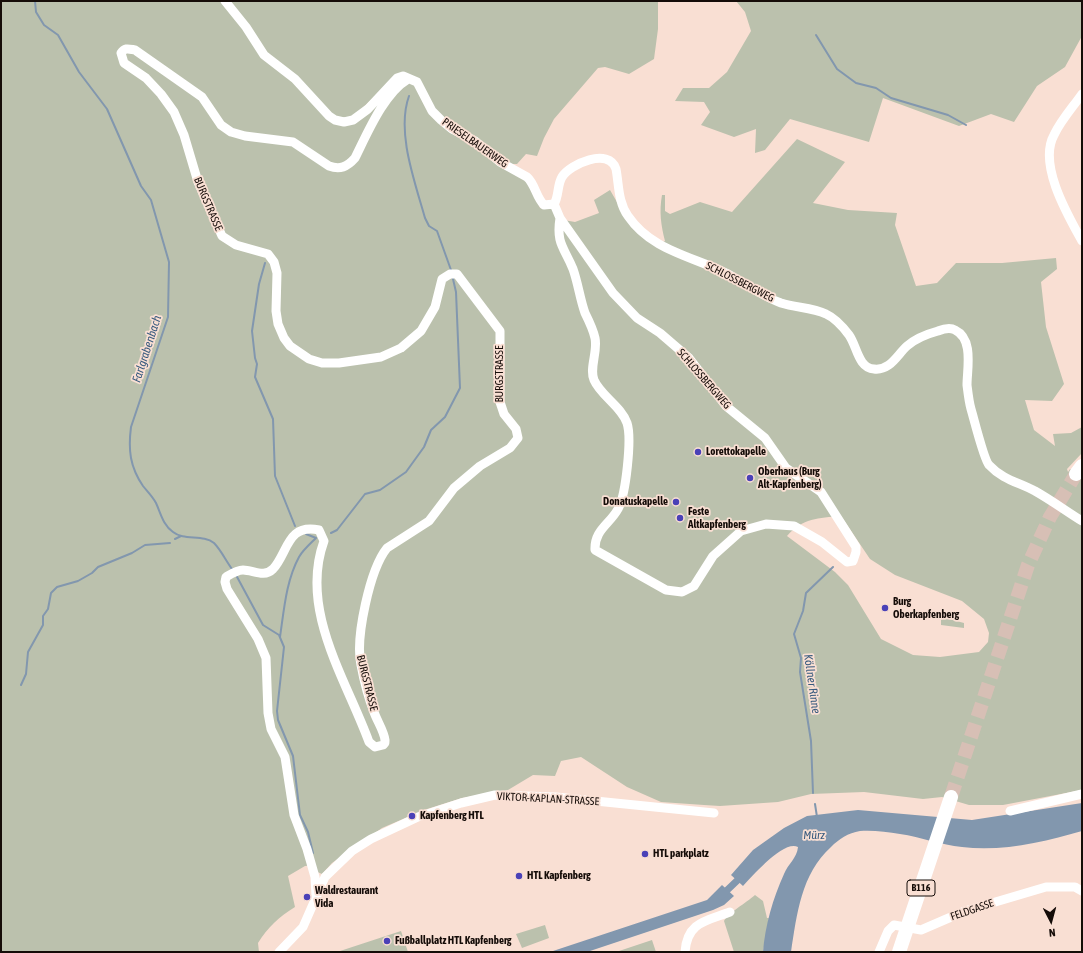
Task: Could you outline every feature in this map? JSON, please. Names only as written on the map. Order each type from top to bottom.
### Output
[{"type":"highway","name":"B116","points":[[899,952],[951,798]]},
{"type":"street","points":[[225,1],[246,27],[264,55],[295,79],[328,116],[335,120],[344,122],[353,120],[368,109],[397,78],[403,76],[408,79]]},
{"type":"street","name":"BURGSTRASSE","points":[[316,896],[315,877],[307,849],[294,816],[285,757],[271,729],[268,713],[266,658],[258,639],[227,589],[225,582],[226,577],[243,570],[265,573],[273,569],[284,552],[287,542],[296,534],[306,530],[319,530],[324,536],[317,566],[320,611],[328,644],[369,742],[375,747],[383,746],[385,743],[370,701],[360,662],[359,649],[359,635],[371,584],[387,548],[429,521],[454,488],[480,466],[510,448],[518,438],[516,429],[504,414],[500,402],[500,331],[470,294],[460,277],[450,274],[445,276],[440,283],[431,316],[421,331],[401,348],[381,357],[322,364],[308,359],[297,352],[284,338],[278,324],[276,311],[277,273],[274,262],[268,254],[236,245],[222,236],[198,182],[184,135],[174,112],[161,94],[146,78],[124,63],[121,58],[121,52],[123,49],[128,48],[135,50],[196,93],[210,107],[221,125],[231,132],[245,136],[293,142],[329,166],[335,168],[348,165],[354,158],[389,98],[401,84],[408,79]]},
{"type":"street","name":"PRIESELBAUERWEG","points":[[408,79],[417,82],[432,111],[441,120],[452,129],[474,141],[500,162],[527,177],[531,181],[538,198],[544,205],[554,204]]},
{"type":"street","points":[[1082,94],[1053,135],[1048,151],[1049,165],[1057,192],[1082,241]]},
{"type":"street","name":"SCHLOSSBERGWEG","points":[[560,218],[558,232],[560,245],[573,270],[585,312],[592,326],[596,339],[596,353],[592,370],[594,380],[627,422],[628,435],[626,484],[618,510],[597,535],[595,550],[666,590],[682,592],[694,586],[713,556],[741,531],[766,524],[794,526],[822,542],[847,562],[853,561],[856,552],[856,547],[821,492],[786,468],[765,438],[726,406],[689,358],[660,333],[637,318],[613,292],[560,218],[554,204],[560,182],[568,171],[590,160],[602,158],[609,159],[615,165],[620,197],[628,216],[652,241],[667,250],[714,267],[749,285],[768,297],[783,303],[814,310],[833,318],[849,335],[860,359],[867,367],[872,369],[882,369],[891,364],[908,346],[924,335],[946,329],[955,330],[965,339],[969,360],[967,386],[971,408],[988,464],[1008,480],[1033,490],[1082,521]]},
{"type":"street","points":[[1010,811],[1082,794]]},
{"type":"street","name":"VIKTOR-KAPLAN-STRASSE","points":[[279,952],[303,926],[325,877],[352,851],[371,839],[418,817],[479,798],[495,795],[556,797],[714,813]]},
{"type":"street","name":"FELDGASSE","points":[[879,952],[888,931],[894,925],[921,930],[965,911],[1046,887],[1075,887],[1082,891]]},
{"type":"street","points":[[685,952],[687,938],[695,926],[730,912]]},
{"type":"green space","points":[[1,1],[658,1],[658,29],[654,59],[629,74],[605,67],[598,68],[554,119],[537,156],[526,154],[517,164],[510,164],[501,159],[476,139],[443,120],[434,110],[420,83],[416,79],[402,75],[396,76],[352,118],[335,118],[337,124],[347,124],[363,116],[371,110],[399,81],[403,80],[413,83],[418,88],[424,103],[441,125],[476,146],[500,166],[523,177],[530,185],[540,208],[554,209],[558,219],[575,222],[599,213],[594,200],[610,190],[625,216],[656,246],[665,241],[661,218],[662,195],[665,195],[665,211],[670,214],[700,202],[732,212],[797,139],[845,162],[813,203],[848,210],[897,213],[895,225],[916,286],[937,283],[956,263],[1002,263],[1056,258],[1057,269],[1041,282],[1046,327],[1064,384],[1052,401],[1025,400],[1034,430],[1055,446],[1053,434],[1071,433],[1082,427],[1082,453],[1067,469],[1068,472],[1070,469],[1082,476],[1082,790],[1003,805],[969,805],[942,797],[923,799],[864,792],[811,794],[778,802],[720,806],[704,805],[661,802],[627,787],[581,757],[561,761],[555,776],[533,775],[508,790],[462,798],[424,810],[382,828],[332,863],[322,874],[315,871],[314,865],[305,866],[288,876],[295,907],[279,919],[266,932],[258,943],[259,952],[1,952]],"holes":[[[841,516],[870,559],[895,575],[962,601],[984,619],[989,633],[988,642],[979,652],[940,657],[913,655],[881,639],[848,585],[835,572],[787,536],[805,522],[818,518]]]},
{"type":"green space","points":[[736,1],[1082,1],[1082,36],[1065,67],[1037,86],[1014,122],[991,114],[959,126],[883,98],[869,142],[790,119],[765,150],[755,153],[756,129],[734,137],[701,125],[710,112],[704,102],[675,101],[683,88],[709,88],[727,72],[751,31],[745,12]]},
{"type":"green space","points":[[941,617],[964,623],[964,628],[941,625]]},
{"type":"green space","points":[[755,895],[763,901],[767,918],[769,918],[763,952],[734,952],[724,921],[733,911]]},
{"type":"green space","points":[[545,925],[549,938],[522,948],[516,934]]},
{"type":"green space","name":"Fußballplatz HTL Kapfenberg","points":[[401,931],[408,952],[337,952]]},
{"type":"green space","points":[[652,940],[656,952],[616,952]]},
{"type":"water","name":"Mürz","points":[[1082,803],[1082,831],[1023,845],[992,848],[954,846],[908,835],[880,831],[860,831],[848,835],[834,844],[813,869],[798,909],[791,952],[763,952],[768,922],[776,893],[786,870],[796,854],[798,847],[792,846],[784,849],[761,867],[743,886],[731,875],[753,850],[784,828],[807,816],[858,810],[972,820]]},
{"type":"water","points":[[722,885],[734,896],[724,905],[713,910],[587,952],[550,952],[707,900]]},
{"type":"waterway","name":"Farlgrabenbach","points":[[35,1],[36,12],[44,25],[58,35],[79,72],[107,109],[141,186],[151,200],[169,262],[168,317],[131,427],[130,451],[135,472],[143,486],[155,501],[167,526],[177,535],[210,540],[219,549],[232,569]]},
{"type":"waterway","points":[[816,35],[837,69],[856,83],[876,88],[891,98],[948,115],[966,125]]},
{"type":"waterway","points":[[409,96],[405,125],[408,157],[425,218],[429,226],[437,231],[451,270]]},
{"type":"waterway","points":[[265,263],[259,284],[252,331],[257,364],[255,377],[273,419],[275,476],[295,526]]},
{"type":"waterway","points":[[331,533],[337,530],[365,494],[380,490],[406,472],[424,447],[431,430],[445,417],[460,388],[456,292],[453,279]]},
{"type":"waterway","points":[[280,637],[286,596],[291,576],[301,554],[316,538],[306,534]]},
{"type":"waterway","name":"Farlgrabenbach","points":[[175,539],[181,536]]},
{"type":"waterway","points":[[21,685],[26,674],[28,652],[43,625],[43,616],[48,609],[51,593],[57,587],[78,581],[92,573],[98,567],[132,553],[145,545],[170,543]]},
{"type":"waterway","name":"Köllner Rinne","points":[[813,793],[811,741],[800,672],[801,658],[794,634],[803,611],[806,593],[833,567]]},
{"type":"waterway","name":"Farlgrabenbach","points":[[236,575],[263,625],[279,635],[284,647],[277,711],[278,720],[293,756],[300,815],[308,832],[313,853]]},
{"type":"waterway","name":"Köllner Rinne","points":[[815,804],[817,817]]},
{"type":"waterway","name":"Mürz","points":[[721,896],[744,874]]},
{"type":"tunnel","points":[[951,797],[1028,565],[1050,517],[1076,474]]},
{"type":"place","name":"Lorettokapelle","points":[[698,452]]},
{"type":"place","name":"Oberhaus (Burg Alt-Kapfenberg)","points":[[750,478]]},
{"type":"place","name":"Donatuskapelle","points":[[676,502]]},
{"type":"place","name":"Feste Altkapfenberg","points":[[680,518]]},
{"type":"place","name":"Burg Oberkapfenberg","points":[[885,608]]},
{"type":"place","name":"Kapfenberg HTL","points":[[412,816]]},
{"type":"place","name":"HTL parkplatz","points":[[645,854]]},
{"type":"place","name":"HTL Kapfenberg","points":[[519,876]]},
{"type":"place","name":"Waldrestaurant Vida","points":[[307,897]]},
{"type":"place","name":"Fußballplatz HTL Kapfenberg","points":[[387,941]]}]
